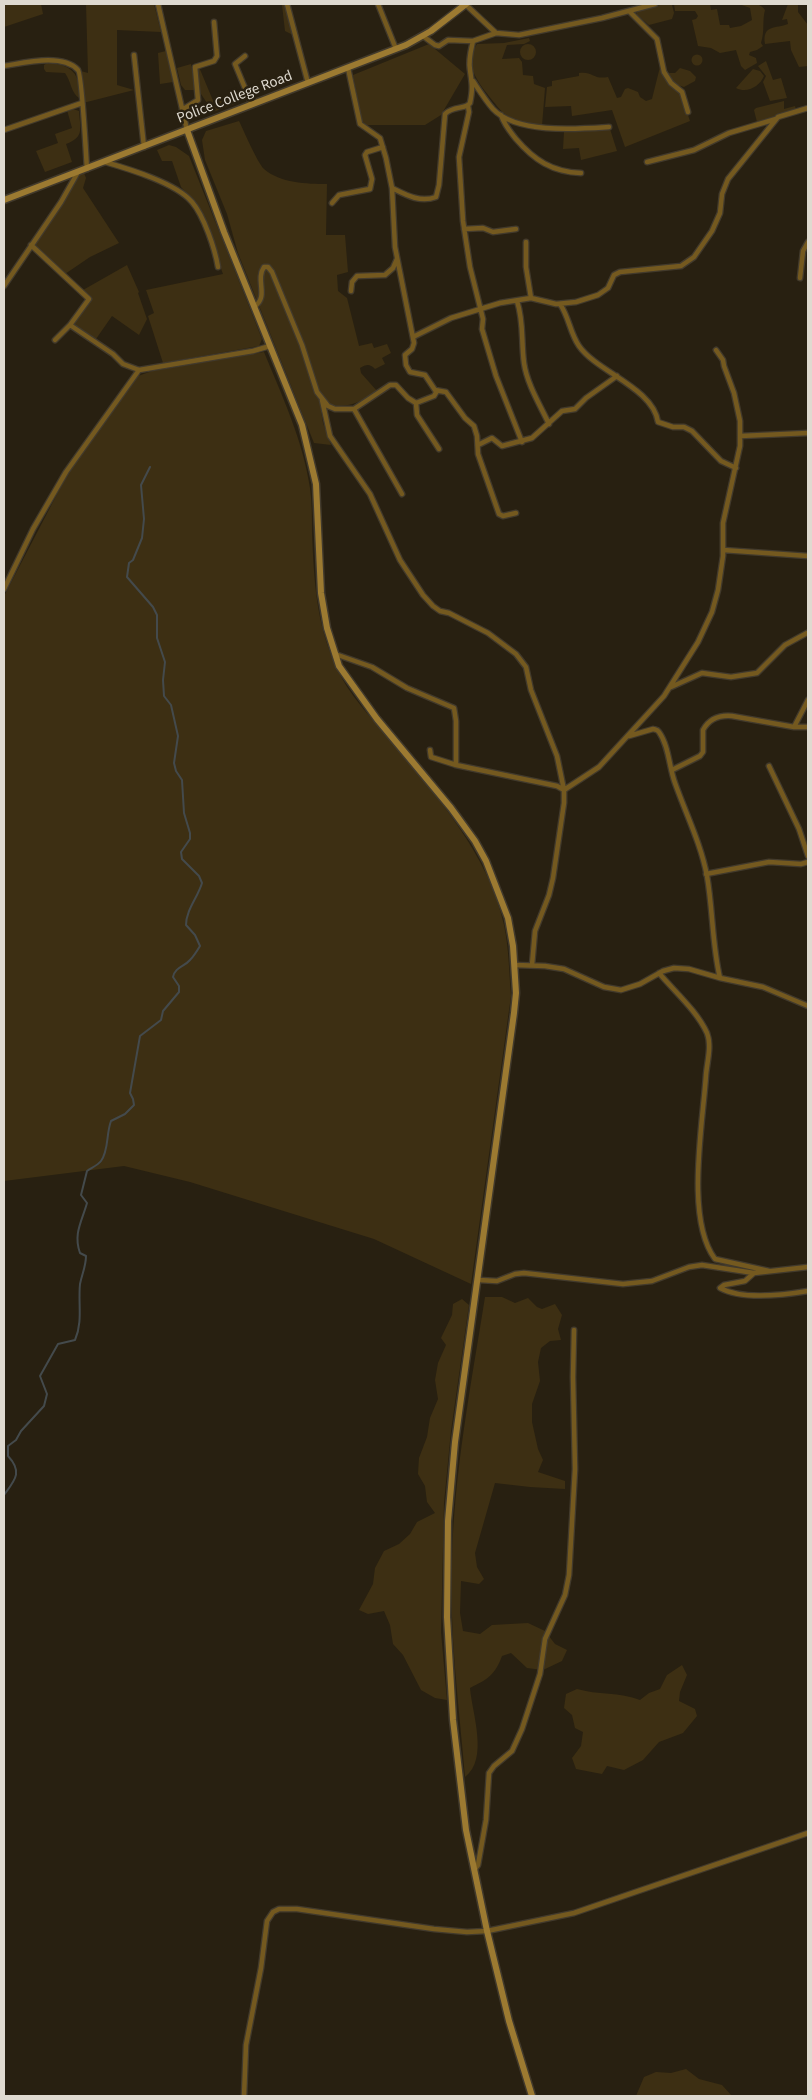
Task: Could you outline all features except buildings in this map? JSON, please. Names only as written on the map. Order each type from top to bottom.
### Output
[{"type":"street","points":[[158,4],[187,130],[254,306],[302,425],[316,484],[321,593],[327,628],[339,666],[377,719],[451,808],[475,841],[486,861],[508,918],[515,965],[514,1013],[479,1280],[455,1442],[448,1520],[447,1617],[453,1720],[466,1830],[487,1931],[532,2096]]},
{"type":"street","points":[[287,4],[308,83]]},
{"type":"street","points":[[378,4],[396,49]]},
{"type":"street","points":[[465,4],[484,19],[496,33]]},
{"type":"street","name":"Police College Road","points":[[4,200],[396,49],[423,36],[465,4]]},
{"type":"street","points":[[423,36],[439,46],[448,40],[473,41],[496,33],[519,35],[655,4]]},
{"type":"street","points":[[629,11],[657,39],[664,72],[682,92],[688,112]]},
{"type":"street","points":[[182,110],[198,100],[195,67],[216,59],[214,22]]},
{"type":"street","points":[[473,41],[470,64],[473,81],[468,106],[469,112],[459,157],[464,229],[480,308],[482,329],[496,376],[522,442]]},
{"type":"street","points":[[134,55],[144,147]]},
{"type":"street","points":[[245,56],[234,64],[252,105]]},
{"type":"street","points":[[4,66],[49,60],[71,66],[80,73],[86,168]]},
{"type":"street","points":[[348,68],[360,124],[380,138],[392,188],[397,259],[414,343],[412,349],[405,355],[406,365],[410,372],[425,375],[437,391],[446,392],[465,418],[474,426],[478,454],[499,514],[503,516],[516,513]]},
{"type":"street","points":[[473,81],[494,110],[501,115],[539,128],[559,130],[609,127]]},
{"type":"street","points":[[4,130],[82,103]]},
{"type":"street","points":[[392,188],[414,198],[427,199],[436,197],[439,185],[445,114],[451,108],[468,106]]},
{"type":"street","points":[[647,162],[694,150],[729,133],[808,108]]},
{"type":"street","points":[[501,115],[505,126],[527,153],[542,163],[568,173],[581,173]]},
{"type":"street","points":[[413,337],[450,318],[480,308],[532,298],[560,304],[576,302],[598,295],[608,288],[614,275],[620,272],[681,266],[694,256],[712,231],[720,212],[722,194],[728,179],[777,118]]},
{"type":"street","points":[[332,203],[339,195],[370,189],[372,179],[365,155],[367,152],[383,148]]},
{"type":"street","points":[[105,162],[176,189],[192,202],[201,218],[216,256],[218,267]]},
{"type":"street","points":[[4,286],[61,202],[78,172]]},
{"type":"street","points":[[464,229],[483,228],[493,232],[516,229]]},
{"type":"street","points":[[526,242],[526,267],[532,298]]},
{"type":"street","points":[[800,278],[803,251],[808,242]]},
{"type":"street","points":[[31,246],[89,299],[70,325],[55,340]]},
{"type":"street","points":[[351,291],[352,282],[357,276],[385,275],[393,268],[397,259]]},
{"type":"street","points":[[254,306],[262,297],[260,273],[264,267],[268,267],[272,272],[296,330],[313,382],[322,400],[330,436],[370,494],[400,560],[432,606],[488,633],[516,654],[526,668],[531,690],[557,756],[564,790],[553,878],[549,895],[535,931],[532,965]]},
{"type":"street","points":[[517,301],[522,315],[524,362],[527,375],[549,424]]},
{"type":"street","points":[[560,304],[579,346],[596,363],[617,376],[647,401],[658,422],[684,427],[692,431],[721,461],[736,468]]},
{"type":"street","points":[[70,325],[113,354],[124,364],[139,370],[253,351],[270,346]]},
{"type":"street","points":[[564,790],[599,767],[671,687],[698,642],[712,612],[718,590],[723,550],[723,523],[736,468],[740,436],[734,393],[723,360],[716,350]]},
{"type":"street","points":[[4,588],[33,529],[66,472],[139,370]]},
{"type":"street","points":[[478,445],[492,438],[502,446],[532,438],[562,411],[574,409],[617,376]]},
{"type":"street","points":[[322,400],[335,409],[354,409],[390,385],[396,385],[408,398],[416,403]]},
{"type":"street","points":[[416,403],[434,396],[437,391]]},
{"type":"street","points":[[416,403],[417,415],[439,450]]},
{"type":"street","points":[[354,409],[402,494]]},
{"type":"street","points":[[740,436],[808,433]]},
{"type":"street","points":[[723,550],[808,556]]},
{"type":"street","points":[[671,687],[702,673],[731,677],[757,673],[785,645],[807,633]]},
{"type":"street","points":[[336,654],[372,667],[407,688],[454,708],[456,721],[456,765]]},
{"type":"street","points":[[794,727],[808,700]]},
{"type":"street","points":[[672,770],[700,756],[703,752],[703,730],[712,720],[724,716],[794,727],[808,727]]},
{"type":"street","points":[[628,736],[653,729],[660,733],[674,782],[688,816],[706,874],[720,978]]},
{"type":"street","points":[[430,750],[430,758],[557,786],[564,790]]},
{"type":"street","points":[[769,766],[799,829],[808,856]]},
{"type":"street","points":[[706,874],[769,862],[801,864],[808,862]]},
{"type":"street","points":[[515,965],[545,966],[564,970],[604,987],[621,990],[640,984],[674,968],[690,969],[720,978],[763,987],[808,1006]]},
{"type":"street","points":[[660,973],[699,1020],[709,1040],[699,1168],[699,1208],[702,1232],[715,1259],[769,1271]]},
{"type":"street","points":[[479,1280],[497,1281],[514,1274],[524,1273],[623,1284],[652,1281],[702,1265],[754,1273],[808,1267]]},
{"type":"street","points":[[754,1273],[745,1281],[724,1285],[720,1288],[742,1294],[759,1295],[808,1291]]},
{"type":"street","points":[[474,1870],[478,1865],[486,1820],[489,1772],[512,1751],[522,1730],[540,1674],[545,1639],[564,1595],[569,1575],[575,1469],[574,1330]]},
{"type":"street","points":[[244,2096],[246,2045],[250,2018],[261,1968],[265,1927],[273,1912],[285,1908],[434,1929],[467,1932],[487,1931],[574,1913],[808,1833]]},
{"type":"shaded area","points":[[4,4],[41,4],[43,14],[4,27]]},
{"type":"shaded area","points":[[86,4],[154,4],[161,32],[117,30],[117,85],[134,90],[83,103],[81,71],[88,73]]},
{"type":"shaded area","points":[[664,4],[672,5],[674,13],[672,19],[649,25],[637,15],[637,11]]},
{"type":"shaded area","points":[[674,4],[710,4],[711,10],[717,9],[720,25],[729,25],[730,28],[741,26],[752,20],[750,8],[739,4],[754,4],[763,7],[765,10],[761,43],[763,46],[750,52],[749,55],[756,58],[757,63],[745,70],[741,66],[736,50],[720,53],[711,48],[698,46],[692,20],[698,16],[695,11],[675,11]]},
{"type":"shaded area","points":[[788,4],[798,4],[798,12],[808,25],[808,66],[799,67],[791,50],[790,41],[765,44],[768,30],[788,24],[787,19],[782,20]]},
{"type":"shaded area","points":[[282,5],[285,5],[293,35],[285,31]]},
{"type":"shaded area","points":[[529,38],[530,41],[524,44],[507,45],[502,59],[519,58],[522,62],[523,75],[533,76],[534,84],[545,88],[542,126],[518,121],[503,113],[482,87],[472,67],[473,52],[477,44],[504,43]]},
{"type":"shaded area","points":[[429,44],[465,74],[441,115],[425,125],[366,125],[362,121],[353,75]]},
{"type":"shaded area","points":[[528,44],[534,46],[536,52],[534,58],[528,60],[522,58],[520,52],[522,46]]},
{"type":"shaded area","points":[[166,51],[173,82],[160,84],[158,53]]},
{"type":"shaded area","points":[[697,54],[703,60],[697,66],[691,60]]},
{"type":"shaded area","points":[[766,61],[773,80],[781,78],[787,98],[770,101],[763,82],[766,76],[758,66]]},
{"type":"shaded area","points":[[47,63],[69,68],[73,72],[78,83],[79,98],[74,93],[65,73],[46,72],[44,65]]},
{"type":"shaded area","points":[[191,64],[195,87],[194,90],[185,90],[181,85],[177,68]]},
{"type":"shaded area","points":[[199,67],[214,103],[240,94],[240,102],[213,112],[199,91],[196,70]]},
{"type":"shaded area","points":[[660,67],[664,76],[680,92],[690,121],[625,147],[612,110],[572,116],[571,106],[545,107],[547,87],[552,86],[552,81],[579,76],[579,73],[587,73],[603,78],[608,77],[617,98],[621,97],[625,89],[628,88],[638,92],[640,97],[646,101],[652,99]]},
{"type":"shaded area","points":[[680,68],[690,71],[696,77],[695,81],[684,87],[674,84],[669,73],[675,73]]},
{"type":"shaded area","points":[[753,69],[760,71],[764,76],[762,80],[753,88],[740,90],[736,88]]},
{"type":"shaded area","points":[[784,101],[784,109],[795,106],[796,110],[757,122],[754,110],[756,108]]},
{"type":"shaded area","points":[[67,110],[79,111],[80,131],[76,138],[66,144],[72,162],[45,172],[36,151],[58,143],[55,134],[72,128]]},
{"type":"shaded area","points":[[239,121],[258,160],[270,174],[294,182],[327,184],[326,235],[345,235],[348,272],[337,275],[338,291],[347,298],[359,346],[372,343],[374,348],[387,344],[391,353],[382,358],[385,364],[375,369],[368,365],[360,368],[361,373],[377,391],[350,405],[320,404],[323,423],[331,445],[314,443],[238,253],[227,214],[205,160],[202,140],[206,131]]},
{"type":"shaded area","points":[[610,129],[617,151],[581,160],[579,148],[563,149],[564,132]]},
{"type":"shaded area","points":[[169,145],[176,147],[189,156],[262,339],[259,346],[163,363],[148,316],[154,313],[146,290],[223,274],[197,205],[181,187],[172,161],[162,161],[157,150]]},
{"type":"shaded area","points":[[84,173],[86,178],[83,188],[119,243],[90,257],[65,274],[33,245],[80,175]]},
{"type":"shaded area","points":[[127,265],[139,292],[147,319],[139,335],[112,316],[96,339],[74,324],[92,299],[83,290]]},
{"type":"shaded area","points":[[264,352],[291,418],[307,470],[311,499],[317,601],[329,650],[341,677],[354,697],[459,827],[486,874],[504,925],[511,996],[471,1284],[374,1239],[190,1182],[124,1166],[4,1181],[4,596],[67,475],[138,376],[152,371]]},
{"type":"shaded area","points":[[485,1297],[502,1297],[515,1303],[528,1298],[537,1307],[542,1309],[555,1304],[562,1315],[558,1329],[561,1340],[550,1341],[541,1348],[538,1362],[540,1381],[532,1404],[532,1422],[538,1449],[543,1460],[538,1472],[565,1481],[565,1489],[495,1483],[475,1553],[477,1567],[484,1579],[479,1584],[461,1581],[460,1613],[463,1631],[480,1634],[492,1625],[528,1623],[545,1631],[555,1644],[567,1650],[562,1661],[543,1670],[527,1668],[511,1653],[502,1656],[497,1668],[490,1676],[470,1688],[478,1748],[472,1769],[465,1777],[453,1642],[451,1588],[453,1528],[469,1396]]},
{"type":"shaded area","points":[[462,1299],[469,1305],[451,1431],[444,1503],[441,1632],[447,1700],[435,1698],[421,1690],[403,1655],[393,1644],[390,1625],[384,1611],[368,1614],[359,1610],[373,1584],[375,1568],[384,1551],[399,1544],[410,1534],[417,1522],[435,1513],[427,1502],[425,1486],[418,1474],[419,1458],[427,1437],[430,1418],[438,1399],[435,1380],[438,1363],[446,1345],[441,1338],[452,1315],[453,1304]]},
{"type":"shaded area","points":[[682,1665],[687,1675],[680,1692],[679,1701],[695,1709],[697,1716],[683,1733],[659,1742],[643,1760],[624,1770],[607,1766],[602,1774],[576,1769],[572,1758],[581,1746],[583,1732],[575,1728],[572,1715],[564,1708],[566,1694],[577,1689],[632,1697],[640,1700],[649,1693],[660,1689],[667,1675]]},
{"type":"shaded area","points":[[686,2069],[699,2079],[722,2085],[732,2096],[636,2096],[644,2077],[656,2072],[671,2073]]},
{"type":"waterway","points":[[4,1495],[16,1476],[15,1467],[8,1456],[8,1446],[16,1440],[21,1431],[44,1406],[47,1394],[40,1376],[58,1344],[75,1340],[79,1326],[80,1284],[86,1256],[80,1253],[77,1240],[87,1203],[81,1195],[87,1171],[104,1157],[111,1121],[125,1114],[134,1105],[130,1093],[140,1036],[161,1020],[163,1011],[179,992],[179,986],[173,977],[174,974],[188,962],[200,946],[195,935],[186,925],[188,914],[202,883],[199,876],[182,859],[181,852],[190,839],[190,833],[184,813],[182,780],[176,771],[174,763],[178,736],[171,705],[164,696],[165,662],[157,638],[157,615],[153,607],[127,577],[129,563],[133,560],[142,538],[144,519],[141,485],[150,467]]}]
